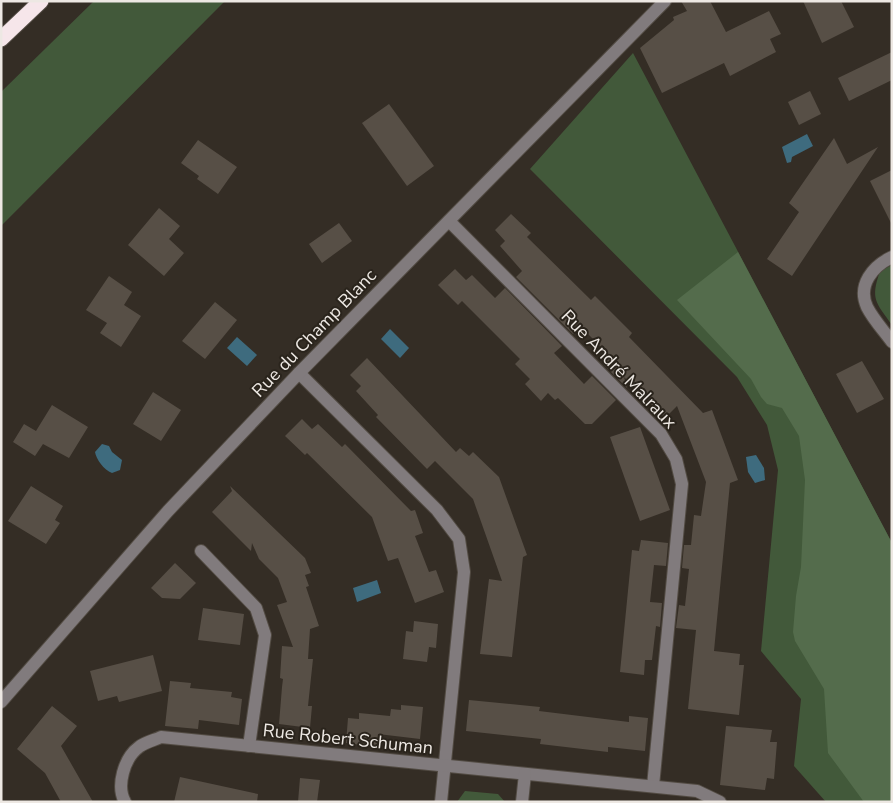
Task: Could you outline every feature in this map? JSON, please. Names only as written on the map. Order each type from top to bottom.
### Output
[{"type":"highway","points":[[1,39],[40,1]]},
{"type":"street","name":"Rue du Champ Blanc","points":[[1,702],[168,512],[299,373],[665,1]]},
{"type":"street","name":"Rue André Malraux","points":[[450,221],[661,434],[676,459],[682,484],[654,786]]},
{"type":"street","points":[[892,257],[878,264],[865,282],[866,306],[892,342]]},
{"type":"street","points":[[299,373],[437,510],[459,539],[464,572],[441,802]]},
{"type":"street","name":"Rue Robert Schuman","points":[[201,551],[256,608],[265,635],[249,746]]},
{"type":"street","name":"Rue Robert Schuman","points":[[125,802],[122,796],[123,769],[138,747],[162,737],[525,774]]},
{"type":"street","points":[[522,802],[525,774],[697,791],[720,802]]},
{"type":"green space","points":[[94,1],[225,1],[1,226],[1,92]]},
{"type":"green space","points":[[633,53],[892,543],[892,802],[826,802],[794,766],[801,699],[761,651],[778,470],[767,425],[737,377],[530,169]]},
{"type":"green space","points":[[738,252],[892,543],[892,802],[864,802],[828,753],[824,689],[795,641],[793,632],[801,567],[805,480],[799,436],[782,408],[767,404],[751,379],[677,300]]},
{"type":"green space","points":[[892,265],[892,325],[876,300],[875,288],[880,271]]},
{"type":"green space","points":[[465,791],[498,794],[505,802],[457,802]]},
{"type":"water","points":[[807,134],[813,146],[792,157],[791,162],[787,163],[782,147]]},
{"type":"water","points":[[390,329],[409,348],[400,358],[381,339]]},
{"type":"water","points":[[237,337],[257,355],[247,366],[227,348]]},
{"type":"water","points":[[102,444],[109,446],[112,452],[122,460],[120,470],[112,473],[103,467],[95,452]]},
{"type":"water","points":[[756,455],[764,468],[765,480],[755,483],[748,472],[746,457]]},
{"type":"water","points":[[377,580],[381,593],[357,602],[353,588]]},
{"type":"building","points":[[681,1],[710,1],[726,32],[769,11],[781,34],[770,39],[776,52],[730,76],[724,63],[662,93],[640,48],[674,20],[673,17],[687,11]]},
{"type":"building","points":[[803,1],[841,1],[854,27],[822,43]]},
{"type":"building","points":[[892,52],[892,80],[849,101],[838,78]]},
{"type":"building","points":[[810,91],[821,114],[799,125],[788,102]]},
{"type":"building","points":[[389,104],[434,166],[407,186],[362,123]]},
{"type":"building","points":[[834,138],[847,164],[878,147],[792,276],[767,259],[799,212],[789,203]]},
{"type":"building","points":[[198,140],[237,167],[218,194],[197,179],[199,176],[181,163]]},
{"type":"building","points":[[892,170],[892,225],[870,181]]},
{"type":"building","points":[[159,208],[180,226],[169,239],[184,253],[164,276],[128,245]]},
{"type":"building","points":[[511,214],[531,233],[527,237],[591,300],[595,296],[632,333],[629,337],[703,413],[712,410],[738,480],[730,483],[714,651],[740,654],[739,665],[744,665],[739,715],[688,709],[696,630],[676,628],[679,605],[685,606],[689,569],[682,568],[684,545],[691,545],[694,515],[701,516],[706,482],[677,406],[665,418],[624,377],[627,388],[603,364],[611,357],[581,327],[573,334],[516,277],[522,271],[500,246],[505,241],[495,230]]},
{"type":"building","points":[[339,223],[352,241],[322,263],[309,244]]},
{"type":"building","points":[[455,269],[466,280],[472,275],[495,298],[505,288],[562,346],[554,353],[584,384],[592,376],[616,400],[592,424],[585,424],[558,398],[555,400],[548,393],[541,401],[525,384],[530,379],[515,364],[520,359],[462,301],[458,305],[438,285]]},
{"type":"building","points":[[109,276],[132,292],[124,305],[141,316],[121,347],[100,333],[107,323],[86,310]]},
{"type":"building","points":[[215,302],[237,320],[205,359],[182,341]]},
{"type":"building","points":[[367,358],[456,452],[460,448],[469,456],[473,452],[499,477],[527,555],[523,557],[512,657],[480,654],[489,579],[502,581],[473,499],[435,461],[427,469],[376,417],[378,415],[356,391],[361,386],[350,375]]},
{"type":"building","points":[[862,361],[884,399],[857,413],[836,374]]},
{"type":"building","points":[[153,392],[181,410],[161,441],[133,424]]},
{"type":"building","points":[[52,405],[88,427],[69,458],[43,444],[35,456],[13,442],[24,424],[36,431]]},
{"type":"building","points":[[302,419],[312,429],[318,424],[342,447],[345,444],[411,511],[415,510],[423,533],[415,536],[429,572],[436,570],[444,592],[415,603],[398,558],[388,561],[372,517],[307,453],[305,455],[285,436]]},
{"type":"building","points":[[640,427],[670,510],[640,521],[610,437]]},
{"type":"building","points":[[31,486],[63,506],[55,520],[60,523],[46,544],[8,521]]},
{"type":"building","points":[[230,486],[305,558],[311,573],[305,575],[309,586],[306,587],[319,626],[310,629],[308,659],[313,659],[308,706],[312,706],[310,728],[279,724],[283,679],[280,678],[282,646],[293,647],[277,605],[287,602],[278,578],[259,559],[252,543],[251,551],[212,512],[232,491]]},
{"type":"building","points":[[641,540],[668,543],[666,566],[654,565],[650,602],[662,603],[660,627],[656,626],[652,660],[645,660],[644,675],[620,672],[632,550],[639,551]]},
{"type":"building","points":[[175,563],[196,583],[180,599],[162,598],[151,588]]},
{"type":"building","points":[[203,608],[244,614],[240,645],[198,640]]},
{"type":"building","points":[[414,621],[438,624],[436,648],[429,647],[427,662],[403,659],[406,631],[413,632]]},
{"type":"building","points":[[153,655],[162,691],[119,702],[117,696],[98,701],[90,671]]},
{"type":"building","points":[[170,681],[191,683],[190,688],[232,692],[231,697],[242,699],[239,725],[199,720],[198,729],[165,726]]},
{"type":"building","points":[[469,700],[540,707],[539,711],[629,722],[629,716],[648,718],[645,751],[608,747],[608,752],[540,744],[541,739],[466,731]]},
{"type":"building","points":[[401,705],[423,707],[420,739],[378,734],[377,747],[346,743],[348,718],[359,719],[359,713],[390,716],[391,709],[401,710]]},
{"type":"building","points":[[52,706],[77,726],[61,746],[93,802],[61,802],[45,773],[17,749]]},
{"type":"building","points":[[726,726],[772,730],[770,742],[777,742],[774,779],[767,778],[765,790],[720,785]]},
{"type":"building","points":[[180,777],[258,794],[257,802],[174,802]]},
{"type":"building","points":[[300,778],[320,780],[317,802],[298,802]]}]
